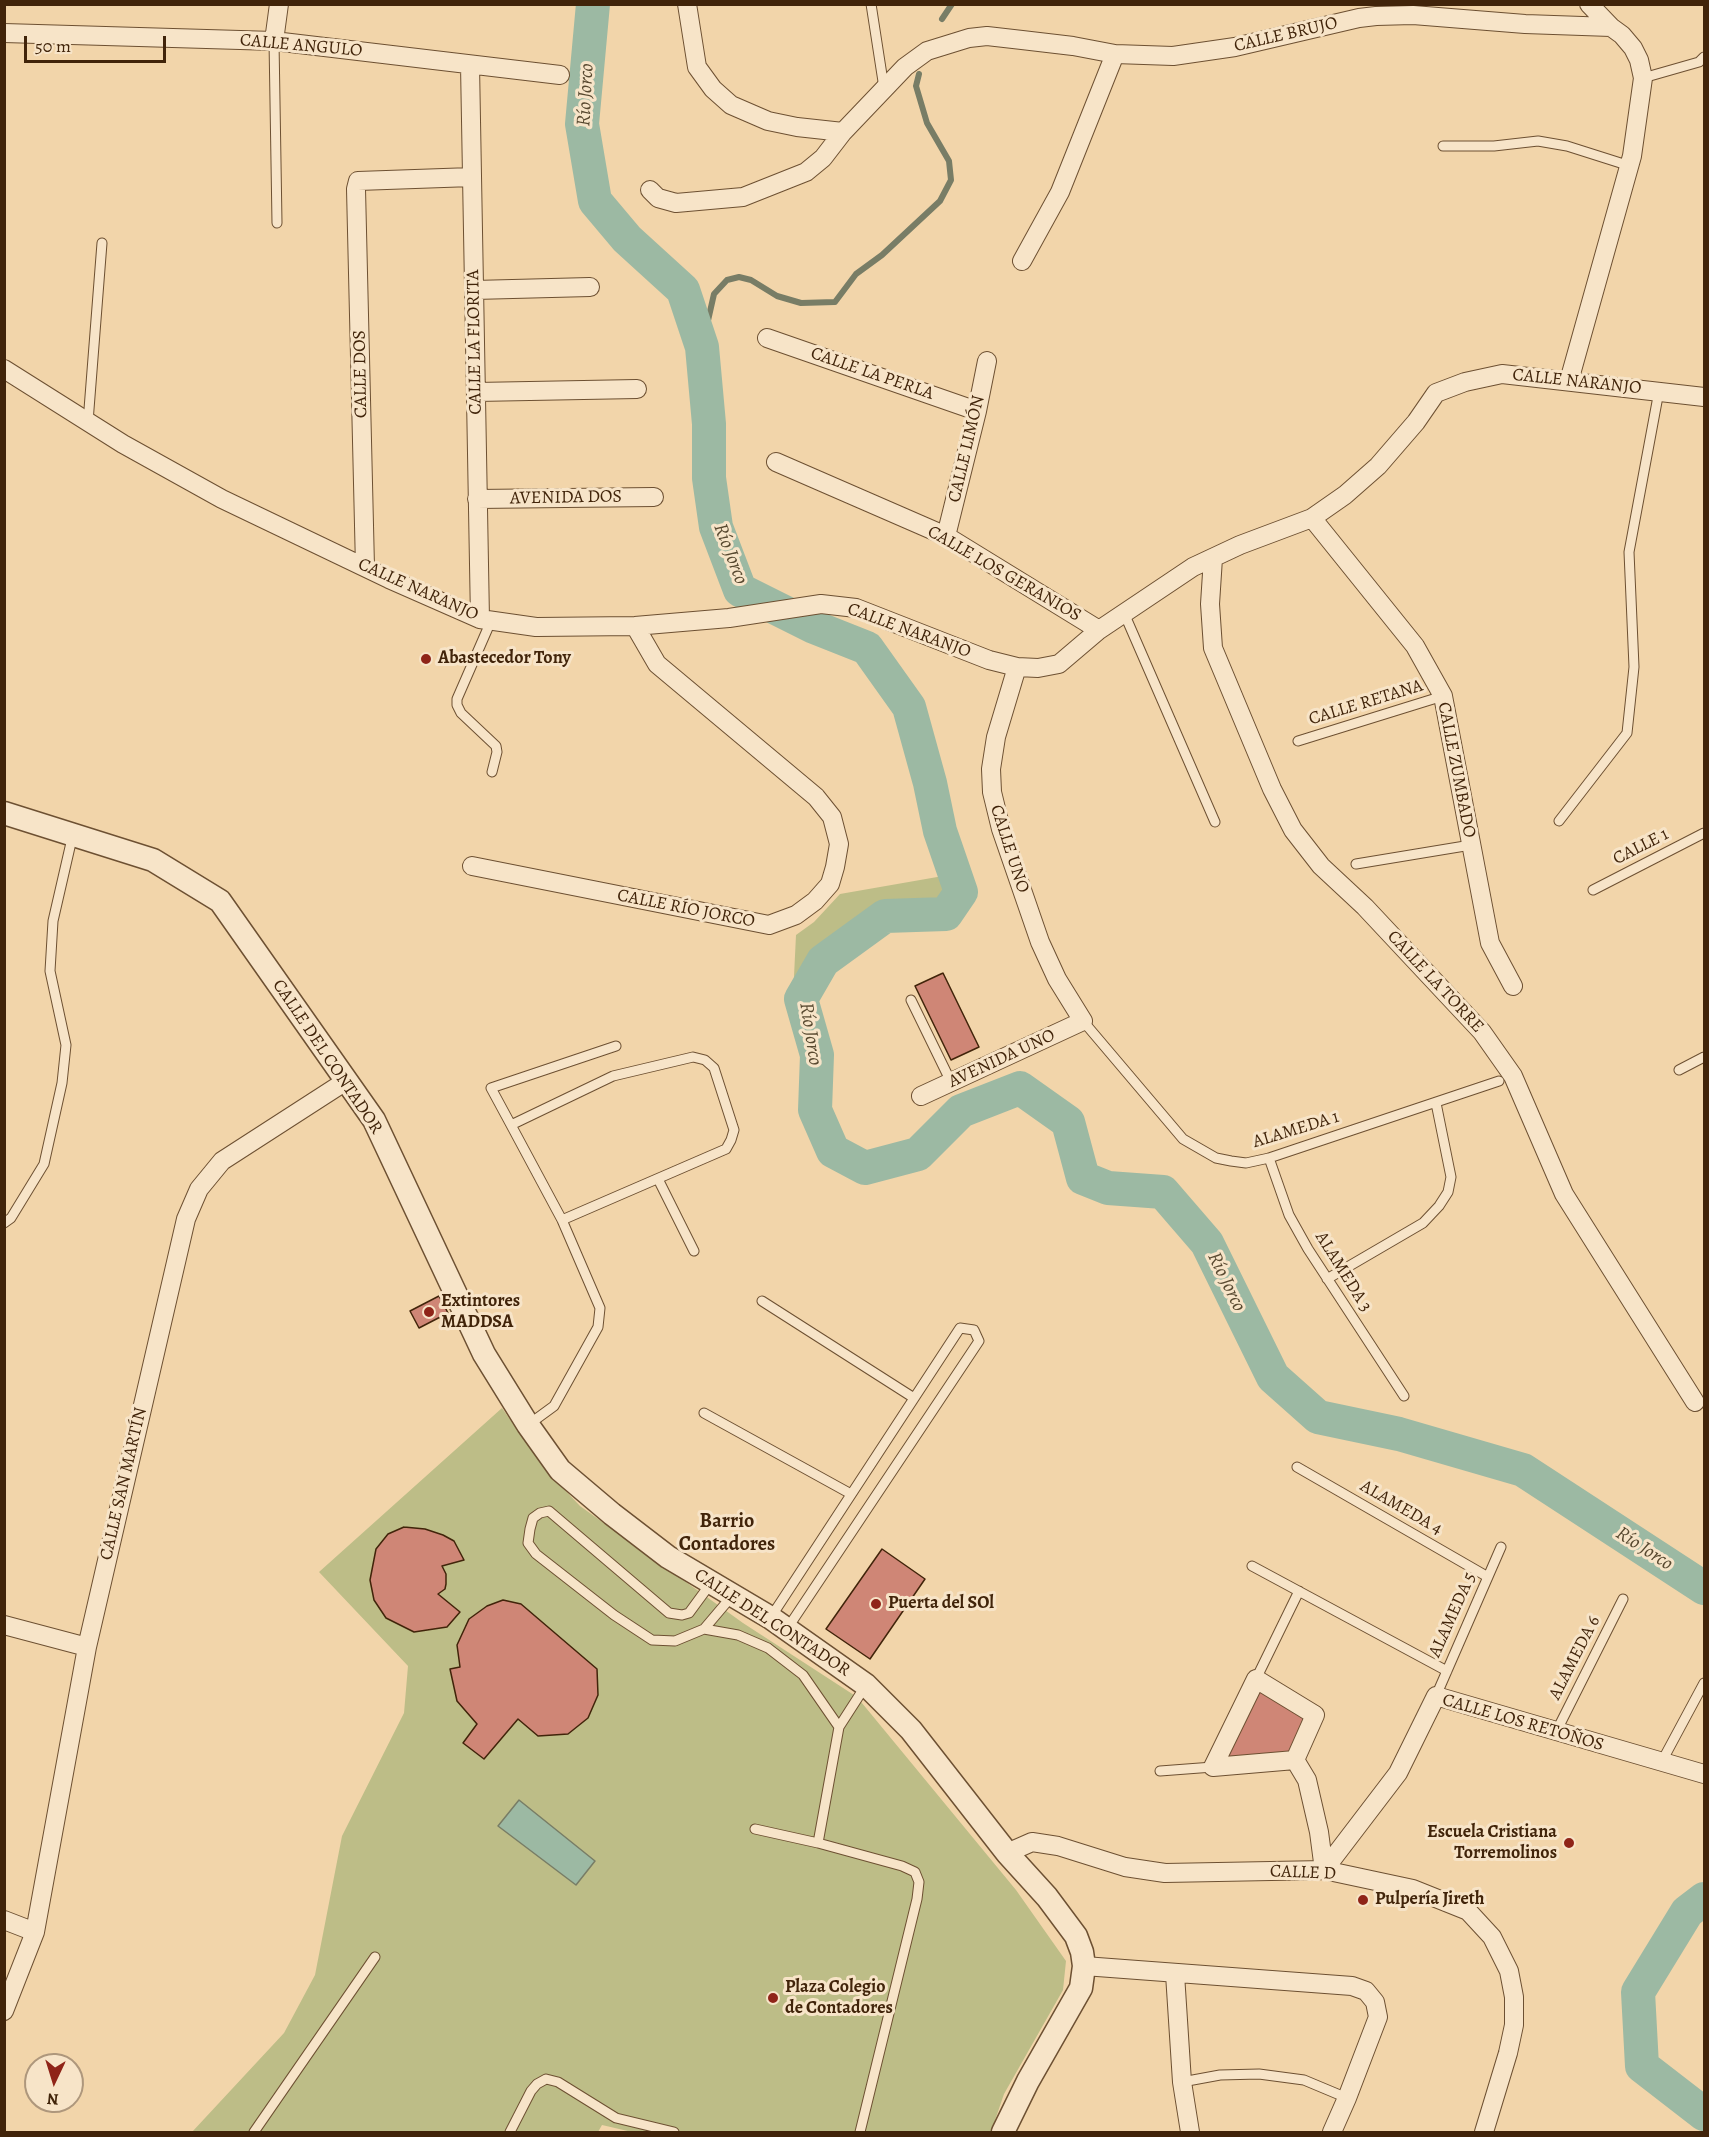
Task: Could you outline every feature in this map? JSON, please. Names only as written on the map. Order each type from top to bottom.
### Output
[{"type":"street","points":[[274,41],[279,4]]},
{"type":"street","points":[[687,4],[697,67],[713,89],[731,105],[768,121],[843,132]]},
{"type":"street","points":[[1569,381],[1630,166],[1643,78],[1639,60],[1633,48],[1589,4]]},
{"type":"street","name":"CALLE BRUJO","points":[[650,190],[658,198],[676,203],[743,197],[806,172],[823,158],[843,132],[905,67],[927,51],[969,38],[987,36],[1073,46],[1115,54],[1173,56],[1235,47],[1376,16],[1413,15],[1526,24],[1611,27]]},
{"type":"street","name":"CALLE ANGULO","points":[[4,33],[274,41],[560,75]]},
{"type":"street","points":[[1022,261],[1060,192],[1115,54]]},
{"type":"street","name":"CALLE LA FLORITA","points":[[470,65],[477,499],[485,620]]},
{"type":"street","name":"CALLE DOS","points":[[365,567],[356,189],[358,181],[472,177]]},
{"type":"street","points":[[474,290],[590,287]]},
{"type":"street","name":"CALLE LA PERLA","points":[[767,338],[977,411]]},
{"type":"street","name":"CALLE LIMÓN","points":[[946,536],[987,361]]},
{"type":"street","name":"CALLE NARANJO","points":[[4,369],[123,444],[222,499],[365,567],[485,620],[536,627],[635,627],[729,618],[821,604],[856,608],[961,650],[1017,667],[1038,668],[1059,664],[1099,630],[1193,567],[1240,545],[1312,518],[1345,495],[1378,466],[1416,422],[1436,393],[1465,382],[1502,374],[1704,397]]},
{"type":"street","points":[[476,392],[637,389]]},
{"type":"street","name":"CALLE LOS GERANIOS","points":[[776,462],[946,536],[1099,630]]},
{"type":"street","name":"AVENIDA DOS","points":[[477,499],[654,497]]},
{"type":"street","name":"CALLE ZUMBADO","points":[[1312,518],[1415,646],[1443,696],[1490,943],[1513,986]]},
{"type":"street","name":"CALLE LA TORRE","points":[[1213,558],[1210,604],[1213,648],[1272,789],[1293,830],[1321,866],[1365,907],[1482,1032],[1514,1076],[1564,1194],[1695,1402]]},
{"type":"street","name":"CALLE RÍO JORCO","points":[[472,866],[769,925],[796,915],[816,901],[830,884],[839,844],[832,817],[816,796],[657,664],[635,627]]},
{"type":"street","name":"CALLE UNO","points":[[1017,667],[996,737],[991,769],[992,792],[1001,830],[1040,942],[1057,980],[1083,1021]]},
{"type":"street","name":"CALLE DEL CONTADOR","points":[[4,813],[153,860],[220,901],[374,1120],[484,1354],[528,1425],[560,1470],[612,1514],[669,1557],[779,1623],[866,1684],[911,1730],[1007,1853],[1047,1897],[1076,1936],[1082,1952],[1084,1966],[1081,1988],[1028,2081],[1004,2133]]},
{"type":"street","name":"AVENIDA UNO","points":[[921,1096],[1083,1021]]},
{"type":"street","name":"CALLE SAN MARTÍN","points":[[4,2011],[35,1932],[87,1647],[186,1218],[199,1189],[222,1161],[346,1081]]},
{"type":"street","points":[[4,1625],[87,1647]]},
{"type":"street","points":[[1213,1767],[1256,1678],[1315,1715],[1295,1760]]},
{"type":"street","name":"CALLE LOS RETOÑOS","points":[[1324,1870],[1398,1773],[1436,1696],[1704,1774]]},
{"type":"street","points":[[1213,1767],[1295,1760]]},
{"type":"street","points":[[1295,1760],[1307,1780],[1319,1833],[1324,1870]]},
{"type":"street","name":"CALLE D","points":[[1007,1853],[1032,1842],[1058,1846],[1125,1867],[1165,1873],[1324,1870],[1413,1889],[1468,1911],[1492,1937],[1509,1971],[1514,1997],[1514,2025],[1508,2053],[1484,2133]]},
{"type":"street","points":[[4,1920],[35,1932]]},
{"type":"street","points":[[1084,1966],[1352,1986],[1366,1991],[1375,2002],[1378,2017],[1332,2133]]},
{"type":"street","points":[[1175,1974],[1182,2082],[1190,2133]]},
{"type":"lane","points":[[871,4],[884,90]]},
{"type":"lane","points":[[274,41],[277,223]]},
{"type":"lane","points":[[1643,78],[1699,62],[1704,57]]},
{"type":"lane","points":[[1443,146],[1494,146],[1538,141],[1567,146],[1630,166]]},
{"type":"lane","points":[[88,422],[102,243]]},
{"type":"lane","points":[[1559,821],[1627,733],[1634,667],[1629,552],[1659,392]]},
{"type":"lane","points":[[1124,614],[1215,822]]},
{"type":"lane","points":[[485,620],[457,699],[461,713],[496,746],[497,752],[492,772]]},
{"type":"lane","name":"CALLE RETANA","points":[[1298,741],[1443,696]]},
{"type":"lane","name":"CALLE 1","points":[[1593,890],[1704,833]]},
{"type":"lane","points":[[4,1223],[11,1218],[45,1164],[62,1083],[66,1045],[50,971],[53,921],[73,834]]},
{"type":"lane","points":[[1356,864],[1471,845]]},
{"type":"lane","points":[[911,1000],[951,1082]]},
{"type":"lane","name":"ALAMEDA 1","points":[[1083,1021],[1183,1139],[1216,1158],[1246,1163],[1269,1158],[1499,1081]]},
{"type":"lane","points":[[528,1425],[554,1406],[598,1326],[601,1316],[600,1308],[562,1220],[491,1088],[616,1046]]},
{"type":"lane","points":[[512,1125],[613,1076],[672,1060],[693,1057],[705,1060],[714,1068],[734,1130],[726,1149],[562,1220]]},
{"type":"lane","points":[[1679,1070],[1704,1057]]},
{"type":"lane","points":[[1327,1279],[1423,1223],[1448,1192],[1451,1177],[1436,1103]]},
{"type":"lane","name":"ALAMEDA 3","points":[[1269,1158],[1289,1215],[1327,1279],[1404,1396]]},
{"type":"lane","points":[[658,1179],[694,1251]]},
{"type":"lane","points":[[762,1301],[914,1398]]},
{"type":"lane","points":[[960,1328],[974,1330],[979,1341],[779,1623],[851,1494],[960,1328]]},
{"type":"lane","points":[[704,1413],[851,1494]]},
{"type":"lane","name":"ALAMEDA 4","points":[[1297,1467],[1488,1577]]},
{"type":"lane","points":[[711,1583],[689,1613],[682,1615],[669,1613],[549,1511],[533,1518],[528,1543],[537,1554],[614,1615],[652,1640],[675,1641],[704,1629],[732,1596]]},
{"type":"lane","name":"ALAMEDA 5","points":[[1436,1696],[1501,1547]]},
{"type":"lane","points":[[1252,1566],[1447,1671]]},
{"type":"lane","points":[[1256,1678],[1299,1591]]},
{"type":"lane","name":"ALAMEDA 6","points":[[1556,1732],[1623,1599]]},
{"type":"lane","points":[[704,1629],[738,1635],[768,1648],[803,1675],[839,1727]]},
{"type":"lane","points":[[1661,1763],[1704,1683]]},
{"type":"lane","points":[[818,1843],[839,1727],[866,1684]]},
{"type":"lane","points":[[1160,1771],[1213,1767]]},
{"type":"lane","points":[[755,1829],[818,1843],[902,1866],[915,1872],[919,1882],[917,1899],[860,2133]]},
{"type":"lane","points":[[254,2133],[375,1958]]},
{"type":"lane","points":[[1182,2082],[1220,2075],[1259,2074],[1304,2080],[1347,2098]]},
{"type":"lane","points":[[510,2133],[531,2091],[546,2079],[558,2082],[616,2118],[674,2133]]},
{"type":"green space","points":[[943,876],[944,900],[939,907],[882,908],[818,958],[793,997],[796,935],[814,922],[840,894]]},
{"type":"green space","points":[[502,1408],[544,1468],[580,1506],[743,1623],[857,1697],[1016,1890],[1066,1961],[1063,1990],[1004,2094],[991,2132],[632,2132],[602,2125],[598,2132],[192,2132],[284,2033],[315,1975],[342,1836],[404,1713],[408,1666],[319,1572]]},
{"type":"shaded area","points":[[519,1800],[595,1861],[576,1885],[498,1826]]},
{"type":"building","points":[[943,973],[979,1047],[951,1060],[915,986]]},
{"type":"building","name":"Extintores MADDSA","points":[[439,1296],[448,1313],[419,1328],[410,1311]]},
{"type":"building","points":[[404,1527],[425,1529],[454,1541],[464,1560],[442,1566],[446,1574],[446,1584],[445,1589],[438,1594],[460,1612],[447,1627],[414,1632],[386,1618],[374,1600],[370,1580],[376,1549],[388,1534]]},
{"type":"building","name":"Puerta del SOl","points":[[882,1549],[925,1579],[870,1659],[826,1629]]},
{"type":"building","points":[[503,1600],[521,1604],[597,1669],[598,1695],[588,1718],[568,1734],[538,1736],[518,1719],[484,1759],[463,1743],[477,1724],[457,1701],[450,1669],[460,1667],[457,1645],[469,1619],[487,1606]]},
{"type":"building","points":[[1257,1687],[1309,1716],[1291,1755],[1224,1759]]},
{"type":"waterway","name":"Río Jorco","points":[[593,4],[582,124],[595,201],[627,239],[683,290],[702,347],[709,424],[709,478],[716,527],[740,590],[814,627],[867,648],[909,707],[930,783],[940,831],[961,892],[946,914],[885,916],[823,961],[801,999],[817,1055],[815,1110],[833,1151],[865,1168],[918,1154],[961,1111],[1020,1088],[1068,1122],[1083,1178],[1108,1188],[1163,1192],[1207,1243],[1273,1377],[1318,1417],[1399,1434],[1523,1470],[1704,1588]]},
{"type":"waterway","points":[[942,19],[952,4]]},
{"type":"waterway","points":[[702,347],[714,294],[727,280],[739,277],[751,280],[777,296],[801,303],[835,302],[856,274],[882,255],[940,201],[951,180],[949,161],[927,123],[916,86],[919,74]]},
{"type":"waterway","name":"Río Jorco","points":[[1704,1899],[1687,1912],[1638,1992],[1642,2066],[1704,2114]]},
{"type":"place","name":"Abastecedor Tony","points":[[426,659]]},
{"type":"place","name":"Extintores MADDSA","points":[[429,1312]]},
{"type":"place","name":"Puerta del SOl","points":[[876,1604]]},
{"type":"place","name":"Escuela Cristiana Torremolinos","points":[[1569,1843]]},
{"type":"place","name":"Pulpería Jireth","points":[[1363,1900]]},
{"type":"place","name":"Plaza Colegio de Contadores","points":[[773,1998]]},
{"type":"district","name":"Barrio Contadores","points":[[727,1534]]}]
